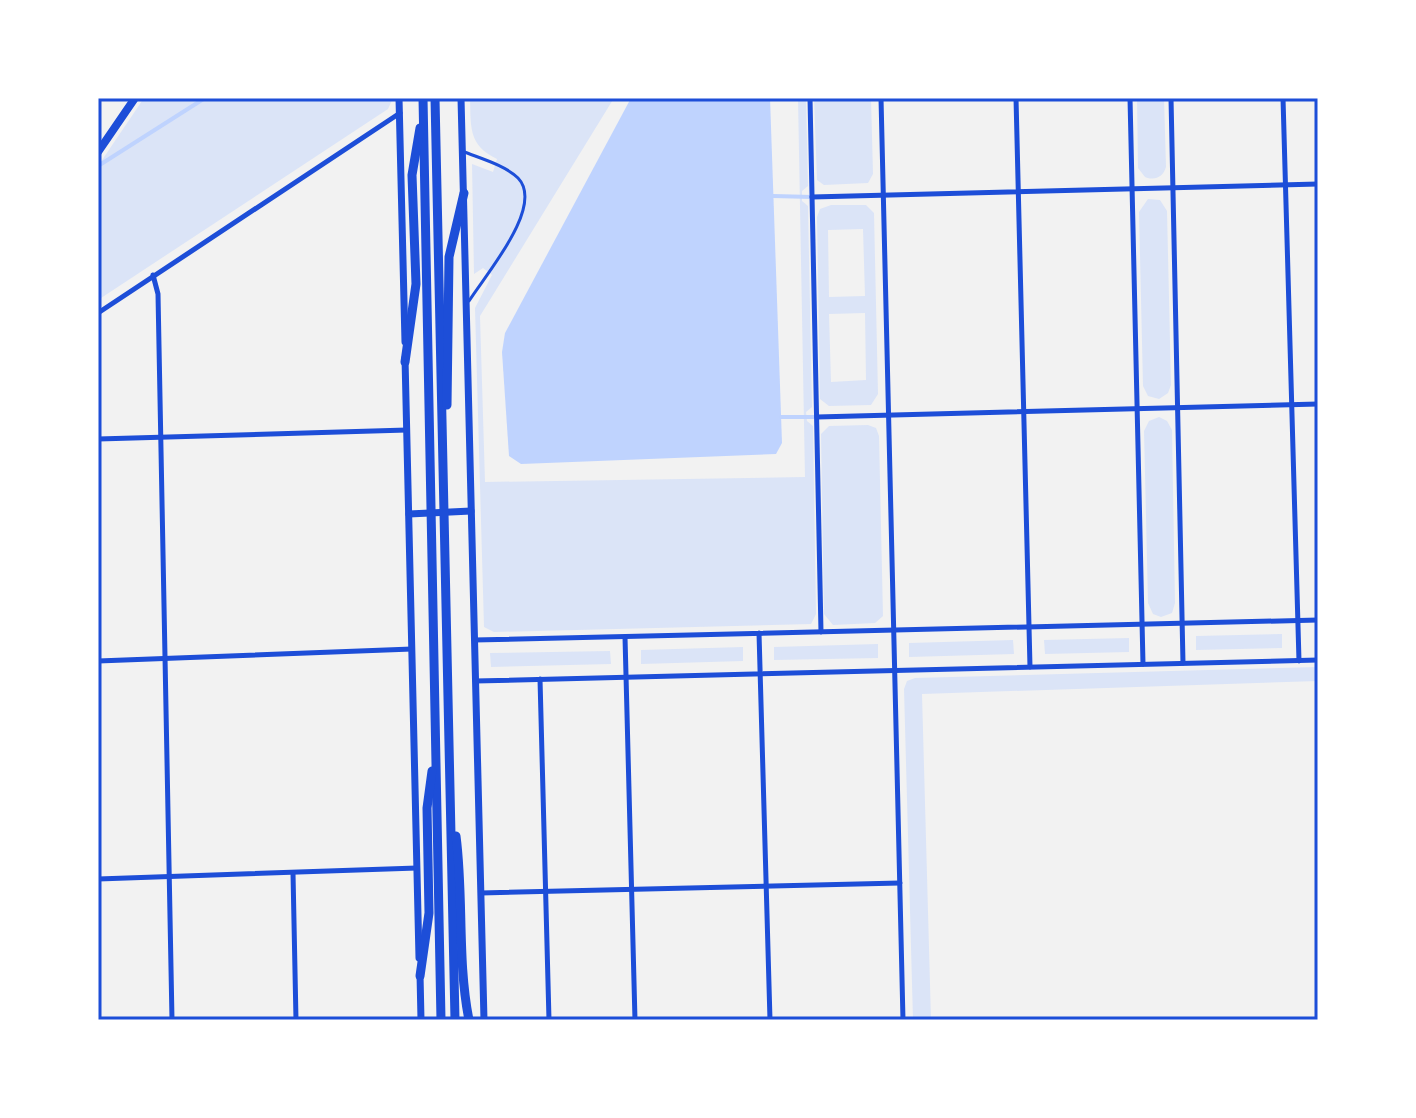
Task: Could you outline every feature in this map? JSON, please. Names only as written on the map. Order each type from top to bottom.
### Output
[{"type":"highway","points":[[435,98],[455,1020]]},
{"type":"highway","points":[[405,362],[416,284],[412,175],[424,101]]},
{"type":"highway","points":[[424,101],[441,1020]]},
{"type":"highway","points":[[443,448],[450,370],[449,253],[464,193]]},
{"type":"highway","points":[[420,976],[429,913],[427,808],[436,744]]},
{"type":"highway","points":[[450,791],[462,885],[465,994],[469,1020]]},
{"type":"main road","points":[[98,152],[135,98]]},
{"type":"street","points":[[399,98],[421,1020]]},
{"type":"street","points":[[461,98],[484,1020]]},
{"type":"street","points":[[810,98],[821,632]]},
{"type":"street","points":[[881,98],[903,1020]]},
{"type":"street","points":[[1016,98],[1030,667]]},
{"type":"street","points":[[1130,98],[1143,664]]},
{"type":"street","points":[[1171,98],[1183,663]]},
{"type":"street","points":[[1283,98],[1299,661]]},
{"type":"street","points":[[98,313],[400,113]]},
{"type":"street","points":[[812,197],[1318,184]]},
{"type":"street","points":[[153,275],[158,294],[172,1020]]},
{"type":"street","points":[[817,417],[1318,404]]},
{"type":"street","points":[[98,439],[407,430]]},
{"type":"street","points":[[409,514],[471,511]]},
{"type":"street","points":[[474,640],[1318,620]]},
{"type":"street","points":[[759,633],[770,1020]]},
{"type":"street","points":[[625,637],[635,1020]]},
{"type":"street","points":[[98,661],[412,649]]},
{"type":"street","points":[[475,681],[1318,660]]},
{"type":"street","points":[[540,679],[549,1020]]},
{"type":"street","points":[[98,879],[417,868]]},
{"type":"street","points":[[293,873],[296,1020]]},
{"type":"street","points":[[481,893],[900,883]]},
{"type":"lane","points":[[462,151],[516,176],[525,188],[527,202],[522,219],[466,305]]},
{"type":"shaded area","points":[[144,98],[393,98],[388,109],[98,300],[98,166]]},
{"type":"shaded area","points":[[470,98],[614,98],[480,316],[485,482],[805,477],[798,98],[806,98],[808,186],[802,191],[802,201],[808,206],[812,407],[806,412],[807,421],[813,426],[816,614],[811,624],[494,632],[484,627],[475,308],[492,275],[483,268],[474,274],[472,164],[493,172],[497,159],[476,141],[471,126]]},
{"type":"shaded area","points":[[814,98],[871,98],[873,174],[868,183],[824,185],[817,180]]},
{"type":"shaded area","points":[[1137,98],[1164,98],[1166,167],[1155,178],[1145,177],[1138,168]]},
{"type":"shaded area","points":[[1148,199],[1160,200],[1167,211],[1171,385],[1168,393],[1159,399],[1148,396],[1143,386],[1139,212]]},
{"type":"shaded area","points":[[831,205],[866,205],[874,213],[878,394],[871,405],[829,406],[820,399],[817,217],[820,209]],"holes":[[[863,229],[865,296],[829,297],[828,230]],[[865,313],[866,380],[831,382],[829,314]]]},
{"type":"shaded area","points":[[1159,417],[1167,421],[1172,430],[1175,603],[1172,613],[1161,617],[1153,614],[1148,603],[1144,431],[1149,421]]},
{"type":"shaded area","points":[[868,425],[876,428],[879,436],[883,616],[875,623],[833,625],[824,614],[821,434],[829,426]]},
{"type":"shaded area","points":[[1282,634],[1282,648],[1196,650],[1196,636]]},
{"type":"shaded area","points":[[1129,638],[1129,652],[1045,654],[1044,640]]},
{"type":"shaded area","points":[[1013,640],[1014,654],[909,657],[909,643]]},
{"type":"shaded area","points":[[878,644],[878,658],[774,660],[774,647]]},
{"type":"shaded area","points":[[743,647],[743,661],[641,664],[641,650]]},
{"type":"shaded area","points":[[610,651],[611,664],[491,667],[490,653]]},
{"type":"shaded area","points":[[1318,667],[1318,681],[922,694],[931,1020],[913,1020],[904,689],[907,681],[915,678]]},
{"type":"water","points":[[631,98],[770,98],[782,443],[776,454],[521,464],[509,456],[502,352],[505,333]]},
{"type":"waterway","points":[[98,166],[205,98]]},
{"type":"waterway","points":[[773,196],[812,197]]},
{"type":"waterway","points":[[781,417],[817,417]]}]
